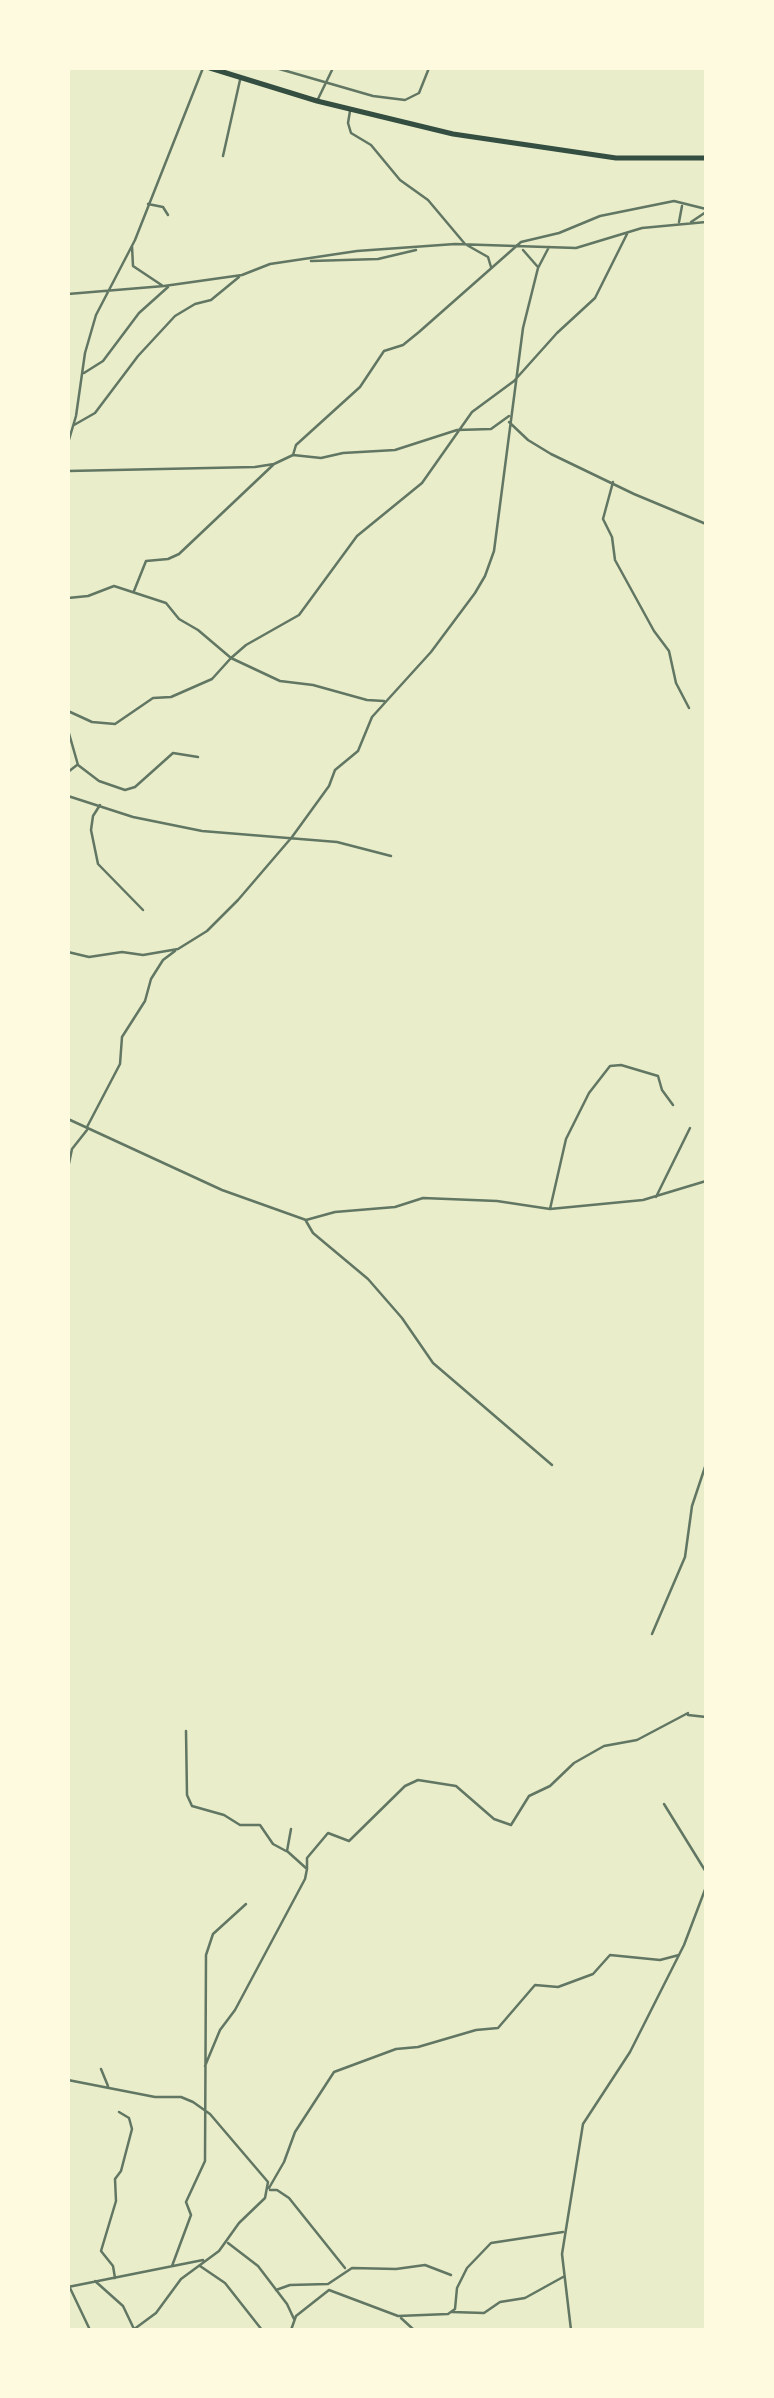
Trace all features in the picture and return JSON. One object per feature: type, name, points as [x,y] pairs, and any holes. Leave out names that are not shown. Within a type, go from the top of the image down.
[{"type":"highway","points":[[206,68],[350,110],[453,134],[616,158],[706,158]]},
{"type":"street","points":[[68,439],[96,316],[132,244],[206,68]]},
{"type":"street","points":[[276,68],[373,96],[405,100],[420,93],[429,68]]},
{"type":"street","points":[[318,101],[333,68]]},
{"type":"street","points":[[224,156],[240,78]]},
{"type":"street","points":[[350,110],[350,133],[371,146],[400,180],[428,200],[465,244],[488,257],[491,269]]},
{"type":"street","points":[[293,455],[296,445],[360,387],[384,351],[411,339],[522,242],[560,233],[600,216],[674,201],[706,210]]},
{"type":"street","points":[[678,224],[682,203]]},
{"type":"street","points":[[146,204],[163,207],[168,215]]},
{"type":"street","points":[[690,222],[706,210]]},
{"type":"street","points":[[68,294],[242,275],[270,264],[358,251],[465,244],[576,248],[627,234],[706,222]]},
{"type":"street","points":[[68,711],[92,722],[115,724],[153,698],[170,697],[212,680],[246,645],[302,614],[357,536],[422,483],[456,430],[482,403],[514,381],[595,298],[627,234]]},
{"type":"street","points":[[132,244],[133,266],[167,286]]},
{"type":"street","points":[[518,247],[532,257],[538,268]]},
{"type":"street","points":[[304,260],[378,260],[420,248]]},
{"type":"street","points":[[68,1168],[72,1149],[87,1129],[120,1064],[122,1037],[163,960],[228,912],[292,837],[335,770],[358,751],[372,716],[430,652],[489,569],[501,514],[514,381],[528,299],[549,248]]},
{"type":"street","points":[[72,426],[95,413],[138,356],[175,316],[194,304],[213,299],[242,275]]},
{"type":"street","points":[[83,374],[102,362],[167,286]]},
{"type":"street","points":[[133,593],[146,561],[179,554],[274,464],[293,455],[322,458],[395,450],[456,430],[490,429],[510,415]]},
{"type":"street","points":[[509,422],[551,454],[706,524]]},
{"type":"street","points":[[68,470],[151,472],[274,464]]},
{"type":"street","points":[[612,482],[603,519],[612,537],[615,560],[669,650],[676,683],[689,708]]},
{"type":"street","points":[[68,598],[88,596],[110,586],[133,593],[170,605],[179,619],[231,658],[280,682],[367,700],[385,700]]},
{"type":"street","points":[[68,730],[78,765],[99,781],[124,790],[135,787],[172,754],[198,757]]},
{"type":"street","points":[[68,772],[78,765]]},
{"type":"street","points":[[68,796],[134,817],[202,832],[338,842],[391,856]]},
{"type":"street","points":[[100,805],[90,830],[98,864],[144,910]]},
{"type":"street","points":[[68,952],[89,957],[178,949]]},
{"type":"street","points":[[550,1209],[566,1139],[592,1088],[610,1066],[621,1064],[658,1076],[673,1105]]},
{"type":"street","points":[[68,1119],[222,1190],[306,1220],[335,1212],[395,1207],[423,1198],[497,1201],[550,1209],[655,1198],[706,1181]]},
{"type":"street","points":[[655,1198],[690,1128]]},
{"type":"street","points":[[306,1220],[313,1233],[368,1280],[432,1362],[552,1465]]},
{"type":"street","points":[[652,1634],[686,1557],[692,1506],[706,1464]]},
{"type":"street","points":[[204,2068],[220,2030],[291,1910],[307,1869],[306,1858],[328,1832],[349,1841],[405,1786],[418,1780],[456,1786],[494,1820],[512,1825],[529,1796],[550,1786],[574,1763],[604,1746],[637,1740],[688,1714],[706,1717]]},
{"type":"street","points":[[186,1732],[187,1795],[192,1806],[237,1824],[260,1825],[267,1838],[307,1869]]},
{"type":"street","points":[[664,1804],[706,1872]]},
{"type":"street","points":[[287,1852],[291,1830]]},
{"type":"street","points":[[571,2330],[564,2276],[564,2232],[584,2124],[630,2052],[679,1954],[706,1887]]},
{"type":"street","points":[[172,2266],[191,2215],[186,2202],[204,2167],[206,1955],[213,1934],[246,1904]]},
{"type":"street","points":[[94,2280],[122,2306],[133,2330],[156,2313],[172,2288],[227,2242],[260,2205],[284,2162],[295,2132],[332,2073],[396,2049],[498,2028],[535,1985],[558,1987],[593,1974],[610,1955],[660,1960],[679,1954]]},
{"type":"street","points":[[101,2069],[108,2087]]},
{"type":"street","points":[[68,2080],[155,2097],[181,2097],[206,2110],[258,2167],[269,2189]]},
{"type":"street","points":[[115,2278],[113,2266],[101,2250],[116,2201],[115,2179],[121,2171],[132,2129],[130,2118],[119,2112]]},
{"type":"street","points":[[269,2189],[289,2198],[346,2270]]},
{"type":"street","points":[[452,2312],[466,2268],[491,2244],[564,2232]]},
{"type":"street","points":[[227,2242],[258,2266],[294,2319]]},
{"type":"street","points":[[90,2330],[68,2287],[207,2260]]},
{"type":"street","points":[[199,2265],[220,2277],[262,2330]]},
{"type":"street","points":[[276,2290],[290,2285],[328,2284],[346,2270],[425,2265],[451,2275]]},
{"type":"street","points":[[291,2330],[294,2319],[308,2303],[330,2290],[398,2316],[429,2317],[452,2312],[484,2313],[500,2302],[525,2298],[564,2276]]},
{"type":"street","points":[[398,2316],[414,2330]]}]
